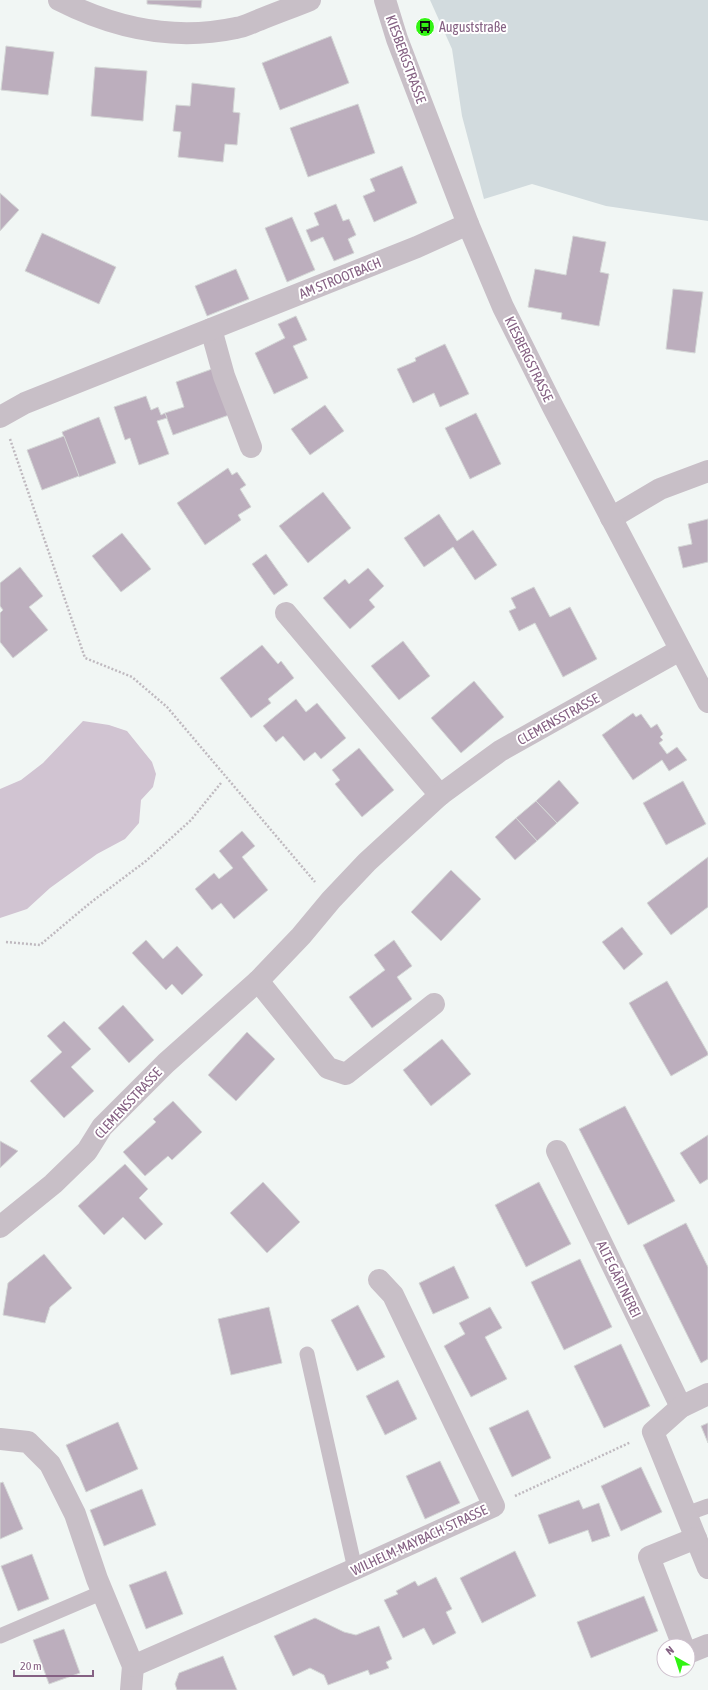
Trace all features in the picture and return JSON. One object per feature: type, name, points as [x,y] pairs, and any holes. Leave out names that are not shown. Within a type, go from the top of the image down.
[{"type":"street","points":[[59,0],[107,20],[134,28],[162,33],[201,33],[237,28],[310,0]]},
{"type":"street","name":"KIESBERGSTRASSE","points":[[385,0],[397,39],[468,224],[503,307],[552,407],[708,702]]},
{"type":"street","name":"AM STROOTBACH","points":[[1,416],[26,403],[417,247],[468,224]]},
{"type":"street","points":[[211,329],[224,376],[252,447]]},
{"type":"street","points":[[611,518],[660,489],[708,470]]},
{"type":"street","points":[[286,613],[440,795]]},
{"type":"street","name":"CLEMENSSTRASSE","points":[[0,1227],[53,1184],[87,1151],[102,1127],[166,1063],[258,981],[301,936],[331,900],[367,862],[440,795],[500,751],[680,650]]},
{"type":"street","points":[[258,981],[328,1068],[346,1074],[434,1004]]},
{"type":"street","name":"ALTE GÄRTNEREI","points":[[557,1151],[681,1407]]},
{"type":"street","name":"WILHELM-MAYBACH-STRASSE","points":[[132,1666],[355,1569],[494,1506],[393,1295],[380,1280]]},
{"type":"street","points":[[708,1394],[681,1407],[653,1432],[708,1568]]},
{"type":"street","points":[[0,1439],[28,1442],[50,1464],[75,1514],[132,1666],[131,1690]]},
{"type":"street","points":[[680,1638],[649,1557],[696,1538]]},
{"type":"street","points":[[696,1650],[708,1645]]},
{"type":"lane","points":[[307,1354],[355,1569]]},
{"type":"lane","points":[[686,1514],[708,1506]]},
{"type":"lane","points":[[0,1636],[103,1592]]},
{"type":"path","points":[[1,416],[85,658],[132,677],[167,707],[331,900]]},
{"type":"path","points":[[6,942],[40,945],[90,903],[146,862],[191,820],[220,782]]},
{"type":"path","points":[[494,1506],[653,1432]]},
{"type":"shaded area","points":[[430,0],[708,0],[708,221],[606,206],[532,184],[484,199],[462,116],[452,49]]},
{"type":"shaded area","points":[[83,721],[109,725],[127,731],[152,762],[156,774],[153,787],[141,800],[139,823],[125,839],[97,854],[50,888],[27,909],[0,918],[0,789],[21,780],[43,763]]},
{"type":"building","points":[[147,0],[202,0],[201,8],[147,4]]},
{"type":"building","points":[[331,36],[349,83],[280,110],[262,63]]},
{"type":"building","points":[[6,46],[54,52],[48,95],[1,90]]},
{"type":"building","points":[[95,67],[147,71],[143,121],[91,116]]},
{"type":"building","points":[[192,83],[235,88],[233,112],[240,113],[237,145],[225,144],[223,162],[178,157],[181,132],[173,131],[176,105],[190,106]]},
{"type":"building","points":[[358,104],[375,153],[308,177],[290,128]]},
{"type":"building","points":[[402,166],[417,203],[374,222],[363,196],[375,191],[370,179]]},
{"type":"building","points":[[0,193],[19,210],[0,231]]},
{"type":"building","points":[[336,204],[343,221],[349,219],[356,235],[348,239],[354,253],[334,261],[323,237],[311,242],[306,230],[319,225],[314,213]]},
{"type":"building","points":[[292,217],[315,270],[287,282],[265,228]]},
{"type":"building","points":[[42,233],[116,267],[99,304],[25,271]]},
{"type":"building","points":[[573,236],[606,242],[600,272],[609,274],[599,326],[561,319],[562,313],[528,307],[535,269],[566,275]]},
{"type":"building","points":[[236,269],[249,299],[207,316],[195,286]]},
{"type":"building","points":[[673,289],[703,292],[695,353],[666,349]]},
{"type":"building","points":[[296,316],[307,340],[293,346],[308,378],[274,394],[255,353],[285,338],[278,324]]},
{"type":"building","points":[[445,344],[469,394],[440,407],[434,393],[413,403],[397,369],[416,361],[415,358]]},
{"type":"building","points":[[212,369],[229,415],[173,435],[165,413],[184,407],[176,382]]},
{"type":"building","points":[[146,396],[151,410],[158,407],[161,415],[165,413],[167,418],[157,421],[169,454],[139,465],[130,438],[125,440],[114,407]]},
{"type":"building","points":[[325,405],[344,431],[310,455],[291,429]]},
{"type":"building","points":[[476,413],[501,464],[470,479],[445,428]]},
{"type":"building","points":[[99,417],[116,463],[79,477],[62,432]]},
{"type":"building","points":[[64,436],[79,476],[42,490],[27,450]]},
{"type":"building","points":[[228,468],[232,475],[237,472],[246,485],[240,489],[251,507],[238,515],[241,520],[205,545],[177,503]]},
{"type":"building","points":[[323,492],[351,528],[308,563],[279,526]]},
{"type":"building","points":[[439,514],[457,541],[473,530],[497,565],[475,580],[453,547],[424,567],[404,538]]},
{"type":"building","points":[[708,519],[708,562],[683,568],[678,547],[692,544],[688,524]]},
{"type":"building","points":[[122,533],[151,569],[121,592],[92,556]]},
{"type":"building","points":[[266,554],[288,585],[274,595],[252,564]]},
{"type":"building","points":[[20,567],[43,596],[29,607],[48,630],[13,658],[0,642],[0,613],[3,610],[0,606],[0,583]]},
{"type":"building","points":[[368,568],[384,586],[369,600],[375,607],[350,629],[323,598],[345,579],[349,584]]},
{"type":"building","points":[[534,587],[550,617],[570,607],[597,659],[563,677],[535,623],[519,631],[509,611],[516,608],[511,598]]},
{"type":"building","points":[[403,641],[430,676],[399,700],[371,666]]},
{"type":"building","points":[[262,645],[278,664],[281,661],[294,678],[268,699],[271,703],[251,718],[220,678]]},
{"type":"building","points":[[474,681],[504,717],[461,753],[431,718]]},
{"type":"building","points":[[296,699],[306,712],[317,703],[346,738],[321,759],[315,752],[304,761],[283,736],[276,742],[263,726]]},
{"type":"building","points":[[633,713],[636,717],[641,714],[651,728],[657,724],[663,734],[660,737],[663,740],[659,743],[667,754],[677,747],[687,760],[669,771],[662,760],[633,780],[602,735]]},
{"type":"building","points":[[359,748],[394,790],[362,817],[335,784],[340,780],[332,770]]},
{"type":"building","points":[[559,780],[579,803],[557,823],[536,801]]},
{"type":"building","points":[[683,781],[706,824],[666,845],[643,803]]},
{"type":"building","points":[[536,801],[557,823],[537,841],[516,818]]},
{"type":"building","points":[[516,818],[537,841],[515,860],[495,837]]},
{"type":"building","points":[[242,831],[255,846],[242,857],[268,890],[234,919],[221,903],[212,910],[195,889],[214,873],[219,879],[233,868],[219,851]]},
{"type":"building","points":[[708,857],[708,907],[671,935],[647,903]]},
{"type":"building","points":[[451,870],[481,899],[441,941],[411,912]]},
{"type":"building","points":[[622,927],[643,954],[624,970],[602,942]]},
{"type":"building","points":[[146,940],[163,959],[177,946],[203,975],[182,995],[172,984],[166,990],[132,953]]},
{"type":"building","points":[[394,940],[412,966],[397,977],[412,999],[372,1028],[349,997],[385,970],[374,955]]},
{"type":"building","points":[[667,981],[708,1053],[708,1055],[671,1076],[629,1003]]},
{"type":"building","points":[[123,1005],[154,1040],[129,1063],[98,1028]]},
{"type":"building","points":[[64,1021],[91,1049],[71,1067],[94,1091],[64,1118],[30,1081],[62,1052],[47,1036]]},
{"type":"building","points":[[247,1032],[275,1059],[236,1101],[208,1075]]},
{"type":"building","points":[[442,1039],[471,1074],[431,1106],[403,1070]]},
{"type":"building","points":[[173,1101],[202,1132],[172,1160],[168,1156],[145,1176],[123,1152],[156,1122],[153,1119]]},
{"type":"building","points":[[625,1106],[675,1201],[628,1225],[579,1129]]},
{"type":"building","points":[[708,1135],[708,1179],[700,1184],[680,1153]]},
{"type":"building","points":[[0,1141],[18,1151],[0,1168]]},
{"type":"building","points":[[125,1164],[148,1189],[139,1198],[163,1224],[145,1240],[123,1217],[104,1235],[78,1206]]},
{"type":"building","points":[[263,1182],[300,1222],[267,1253],[230,1213]]},
{"type":"building","points":[[539,1182],[571,1244],[526,1267],[495,1205]]},
{"type":"building","points":[[686,1223],[708,1267],[708,1359],[701,1363],[643,1245]]},
{"type":"building","points":[[44,1254],[72,1288],[50,1307],[45,1323],[3,1315],[8,1283]]},
{"type":"building","points":[[580,1259],[612,1327],[564,1350],[531,1282]]},
{"type":"building","points":[[454,1266],[469,1298],[433,1314],[419,1283]]},
{"type":"building","points":[[358,1305],[385,1357],[357,1371],[331,1320]]},
{"type":"building","points":[[269,1307],[282,1363],[231,1375],[218,1319]]},
{"type":"building","points":[[490,1307],[502,1328],[485,1337],[507,1379],[471,1397],[444,1346],[465,1334],[459,1323]]},
{"type":"building","points":[[621,1344],[650,1406],[604,1428],[574,1366]]},
{"type":"building","points":[[398,1380],[417,1419],[385,1435],[366,1396]]},
{"type":"building","points":[[528,1410],[551,1458],[512,1477],[489,1428]]},
{"type":"building","points":[[118,1422],[138,1469],[86,1492],[66,1445]]},
{"type":"building","points":[[708,1423],[708,1443],[701,1426]]},
{"type":"building","points":[[440,1461],[460,1503],[425,1519],[406,1476]]},
{"type":"building","points":[[641,1467],[662,1512],[621,1531],[601,1486]]},
{"type":"building","points":[[3,1482],[23,1529],[0,1539],[0,1483]]},
{"type":"building","points":[[142,1489],[156,1525],[104,1546],[90,1510]]},
{"type":"building","points":[[579,1500],[583,1509],[599,1503],[610,1536],[592,1542],[588,1530],[549,1544],[538,1515]]},
{"type":"building","points":[[515,1551],[536,1596],[482,1623],[460,1578]]},
{"type":"building","points":[[32,1554],[49,1599],[18,1611],[1,1566]]},
{"type":"building","points":[[166,1571],[183,1614],[146,1629],[129,1585]]},
{"type":"building","points":[[436,1577],[452,1609],[446,1612],[456,1633],[433,1645],[424,1628],[403,1638],[384,1600],[398,1594],[396,1591],[415,1581],[418,1586]]},
{"type":"building","points":[[644,1596],[658,1631],[591,1658],[577,1622]]},
{"type":"building","points":[[315,1618],[344,1632],[356,1635],[379,1626],[392,1659],[386,1662],[389,1668],[370,1675],[368,1670],[328,1685],[324,1675],[310,1668],[293,1676],[274,1636]]},
{"type":"building","points":[[64,1629],[80,1673],[49,1684],[33,1640]]},
{"type":"building","points":[[223,1656],[237,1690],[177,1690],[175,1684],[179,1673]]},
{"type":"place","name":"Auguststraße","points":[[425,27]]}]
